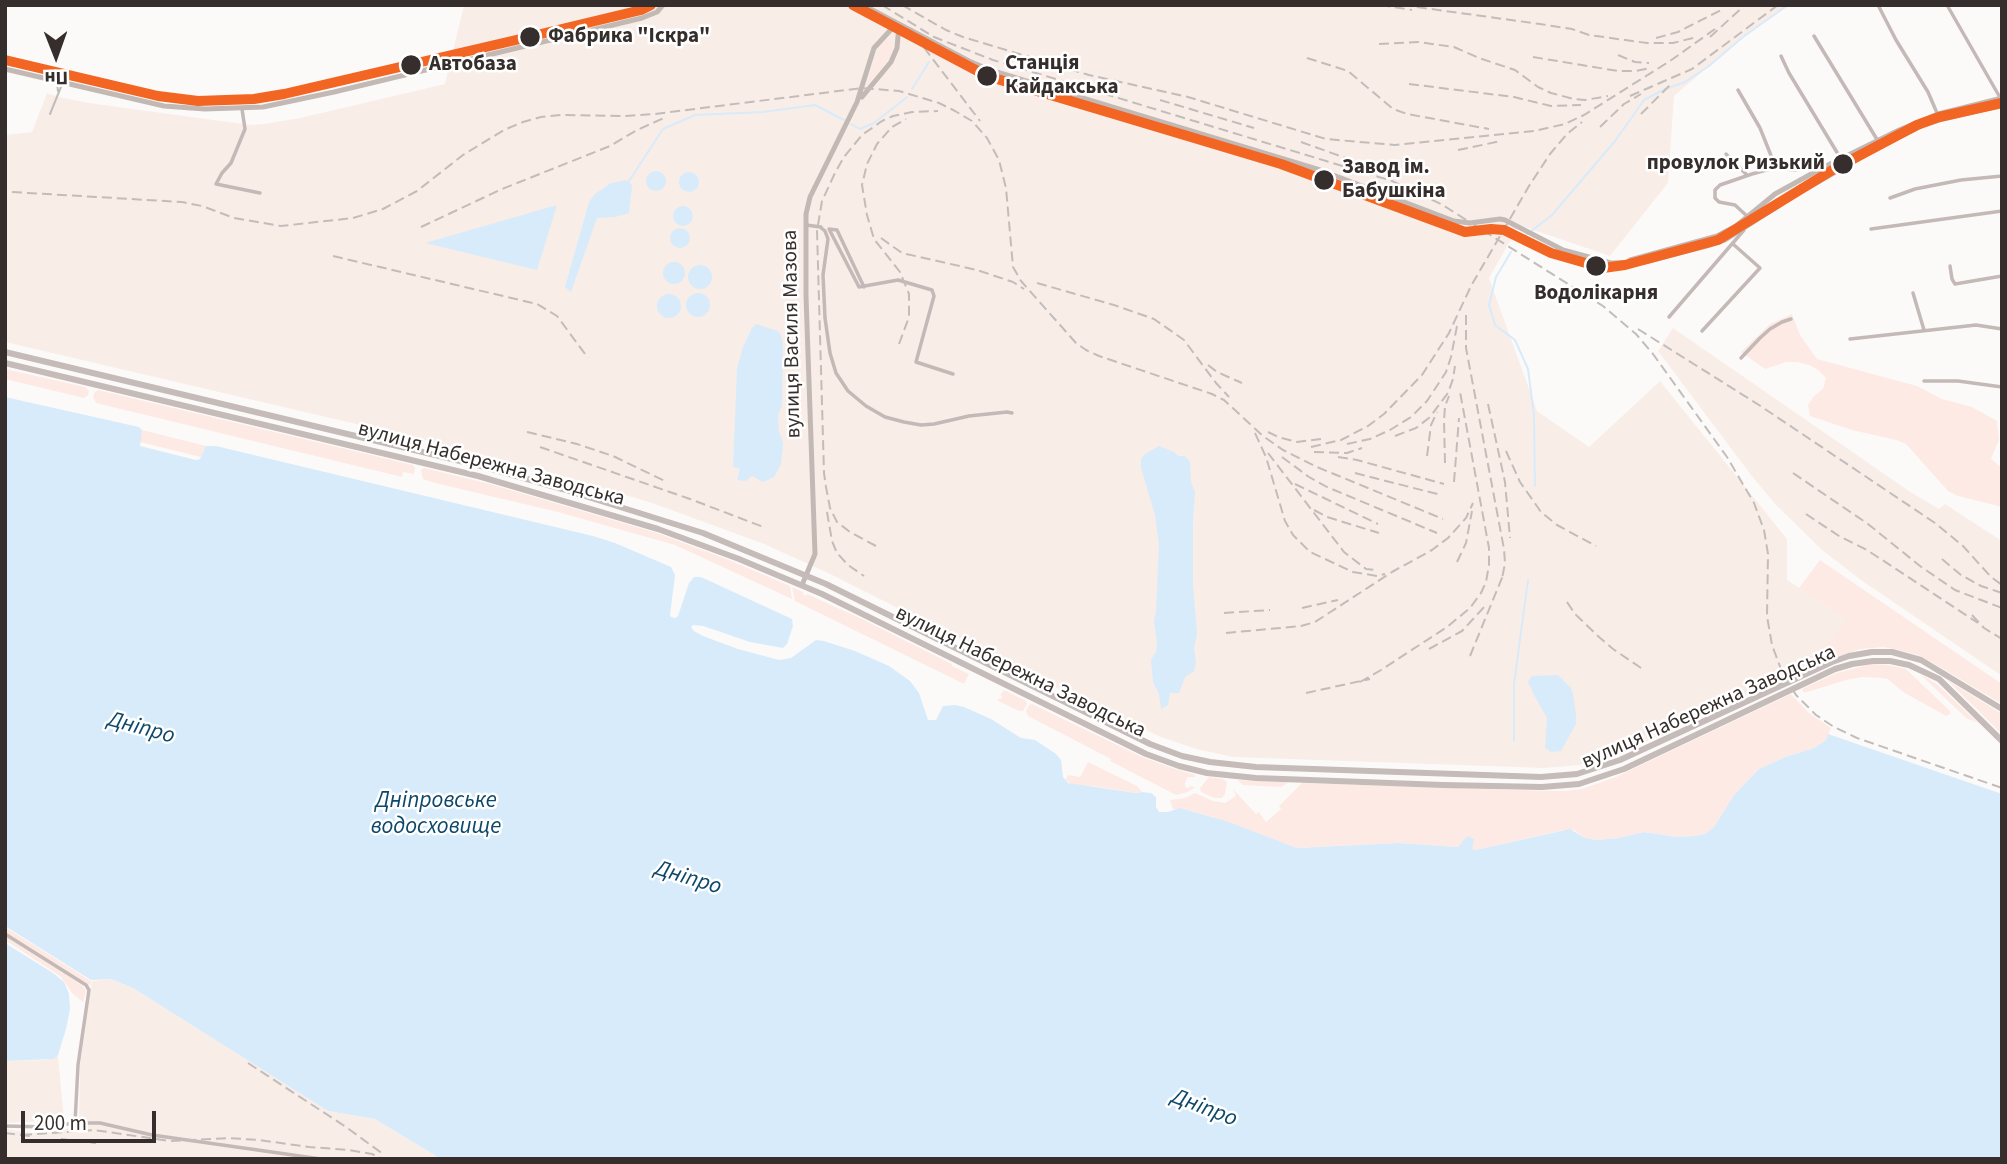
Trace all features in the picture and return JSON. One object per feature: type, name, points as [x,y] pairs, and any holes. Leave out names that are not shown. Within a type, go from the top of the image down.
[{"type":"main road","name":"вулиця Набережна Заводська","points":[[5,352],[518,476],[703,533],[807,575],[1150,744],[1195,759],[1235,766],[1541,777],[1577,774],[1620,760],[1761,694],[1872,652],[1910,656],[1943,672],[2002,709]]},
{"type":"main road","name":"вулиця Набережна Заводська","points":[[5,363],[478,476],[699,543],[802,585],[1146,754],[1179,766],[1222,775],[1464,785],[1552,787],[1579,784],[1624,769],[1765,703],[1834,666],[1874,661],[1899,662],[1939,679],[2002,741]]},
{"type":"street","points":[[5,69],[164,106],[242,109],[296,100],[625,23],[650,16],[663,5]]},
{"type":"street","points":[[863,5],[990,70],[1320,170],[1445,218],[1464,223],[1500,219],[1563,250],[1611,263],[1641,262],[1725,240],[1921,119],[2001,101],[1947,5]]},
{"type":"street","points":[[1878,5],[1928,92],[1938,117]]},
{"type":"street","name":"вулиця Василя Мазова","points":[[857,102],[891,62],[897,48],[898,24]]},
{"type":"street","name":"вулиця Василя Мазова","points":[[802,585],[815,551],[806,225],[810,197],[857,102],[874,48],[898,24]]},
{"type":"street","points":[[1814,36],[1879,144]]},
{"type":"street","points":[[1781,56],[1841,159],[1843,168]]},
{"type":"street","points":[[1738,90],[1760,128],[1777,167]]},
{"type":"street","points":[[242,109],[245,130],[231,163],[216,184],[261,193]]},
{"type":"street","points":[[1611,263],[1709,239],[1748,217],[1775,194],[1822,168],[1879,144]]},
{"type":"street","points":[[1726,154],[1747,175]]},
{"type":"street","points":[[1748,217],[1735,205],[1719,202],[1715,198],[1715,190],[1720,185],[1777,167],[1792,170],[1822,168]]},
{"type":"street","points":[[1890,198],[1915,188],[2002,176]]},
{"type":"street","points":[[1871,229],[2002,211]]},
{"type":"street","points":[[806,225],[837,230],[864,287],[898,280],[932,289],[934,296],[916,362],[953,374]]},
{"type":"street","points":[[820,227],[828,239],[823,275],[830,353],[836,373],[848,391],[885,417],[921,425],[969,416],[1007,412],[1012,414]]},
{"type":"street","points":[[1669,317],[1745,228]]},
{"type":"street","points":[[1702,331],[1760,268],[1733,244]]},
{"type":"street","points":[[1950,266],[1955,284],[2002,276]]},
{"type":"street","points":[[1913,293],[1924,330]]},
{"type":"street","points":[[1741,358],[1770,329],[1791,320]]},
{"type":"street","points":[[1850,339],[1976,325],[2002,329]]},
{"type":"street","points":[[1924,381],[1979,383],[2002,387]]},
{"type":"street","points":[[5,934],[86,985],[89,990],[78,1065],[75,1123]]},
{"type":"street","points":[[5,1126],[100,1124],[152,1135],[321,1159]]},
{"type":"shaded area","points":[[464,5],[1788,5],[1749,32],[1674,96],[1668,183],[1610,256],[1519,225],[1489,278],[1537,411],[1589,447],[1660,381],[1787,539],[1787,580],[1849,619],[1832,639],[1779,679],[1630,749],[1580,765],[1544,768],[1233,757],[1196,749],[1161,737],[1089,704],[828,573],[764,544],[652,503],[542,470],[433,442],[5,342],[5,135],[32,132],[47,93],[89,103],[250,125],[300,118],[445,84]]},
{"type":"shaded area","points":[[882,41],[890,41],[894,47],[881,70],[867,85]]},
{"type":"shaded area","points":[[1792,314],[1800,335],[1817,359],[1917,386],[1942,399],[1972,407],[1997,421],[1999,440],[1991,459],[2002,468],[2002,507],[1948,491],[1906,444],[1810,416],[1808,405],[1823,389],[1826,378],[1818,370],[1797,362],[1786,362],[1765,369],[1741,352],[1770,324]]},
{"type":"shaded area","points":[[1673,328],[1909,491],[1939,509],[1945,504],[2002,541],[2002,676],[1861,580],[1822,550],[1775,504],[1658,351]]},
{"type":"shaded area","points":[[5,369],[85,387],[89,391],[88,395],[84,398],[5,379]]},
{"type":"shaded area","points":[[98,390],[413,465],[414,474],[403,472],[402,477],[96,403],[93,397]]},
{"type":"shaded area","points":[[142,430],[206,446],[201,457],[140,442]]},
{"type":"shaded area","points":[[424,468],[490,484],[657,533],[790,586],[792,599],[675,545],[558,512],[435,483],[423,479],[421,470]]},
{"type":"shaded area","points":[[1820,560],[2002,684],[2002,704],[1918,655],[1883,647],[1860,649],[1804,669],[1800,663],[1832,639],[1848,619],[1799,588]]},
{"type":"shaded area","points":[[792,587],[952,664],[969,674],[964,684],[795,601]]},
{"type":"shaded area","points":[[1872,664],[1906,669],[1951,712],[1950,714],[1946,716],[1883,678],[1862,677],[1846,680],[1804,693],[1802,689],[1837,673]]},
{"type":"shaded area","points":[[1920,674],[1938,685],[1978,723],[1966,718]]},
{"type":"shaded area","points":[[1947,680],[2002,714],[2002,734]]},
{"type":"shaded area","points":[[1004,690],[1026,701],[1023,711],[998,701]]},
{"type":"shaded area","points":[[1791,694],[1809,713],[1831,728],[1826,740],[1814,748],[1759,769],[1734,795],[1714,827],[1705,834],[1694,836],[1677,837],[1644,832],[1595,840],[1583,837],[1574,830],[1564,830],[1476,850],[1472,850],[1467,836],[1458,847],[1398,843],[1297,848],[1213,817],[1173,809],[1170,800],[1185,798],[1195,793],[1225,803],[1236,796],[1233,789],[1256,814],[1259,812],[1266,822],[1281,809],[1279,806],[1302,783],[1517,790],[1582,789],[1616,777]]},
{"type":"shaded area","points":[[1032,704],[1142,757],[1195,775],[1188,777],[1185,787],[1195,787],[1176,795],[1028,716],[1026,711]]},
{"type":"shaded area","points":[[1088,762],[1137,786],[1142,792],[1074,785],[1065,780],[1068,775],[1080,777]]},
{"type":"shaded area","points":[[1209,777],[1227,782],[1222,798],[1214,798],[1201,792],[1200,788]]},
{"type":"shaded area","points":[[1237,780],[1289,782],[1281,787],[1243,785]]},
{"type":"shaded area","points":[[5,927],[91,981],[91,985],[5,934]]},
{"type":"shaded area","points":[[5,936],[82,985],[86,991],[83,1002],[73,994],[60,976],[5,940]]},
{"type":"shaded area","points":[[111,979],[133,988],[328,1111],[375,1119],[441,1159],[5,1159],[5,1129],[31,1133],[72,1128],[79,1120],[80,1066],[92,981]]},
{"type":"shaded area","points":[[58,1055],[64,1120],[5,1123],[5,1061],[47,1060]]},
{"type":"water","points":[[656,171],[663,174],[666,181],[663,188],[656,191],[649,188],[646,181],[649,174]]},
{"type":"water","points":[[689,172],[696,175],[699,182],[696,189],[689,192],[682,189],[679,182],[682,175]]},
{"type":"water","points":[[627,180],[632,185],[629,213],[597,218],[571,292],[565,287],[589,202],[595,194],[611,183]]},
{"type":"water","points":[[557,205],[537,270],[425,243]]},
{"type":"water","points":[[683,206],[690,209],[693,216],[690,223],[683,226],[676,223],[673,216],[676,209]]},
{"type":"water","points":[[680,228],[687,231],[690,238],[687,245],[680,248],[673,245],[670,238],[673,231]]},
{"type":"water","points":[[674,262],[682,265],[685,273],[682,281],[674,284],[666,281],[663,273],[666,265]]},
{"type":"water","points":[[700,265],[708,269],[712,277],[708,285],[700,289],[692,285],[688,277],[692,269]]},
{"type":"water","points":[[698,293],[706,297],[710,305],[706,313],[698,317],[690,313],[686,305],[690,297]]},
{"type":"water","points":[[669,294],[677,298],[681,306],[677,314],[669,318],[661,314],[657,306],[661,298]]},
{"type":"water","points":[[756,324],[778,331],[783,343],[782,406],[778,415],[783,443],[781,464],[774,477],[763,482],[752,476],[746,481],[737,480],[740,469],[733,467],[737,369],[743,347]]},
{"type":"water","name":"Дніпровське водосховище","points":[[5,397],[139,427],[142,430],[140,446],[196,460],[200,459],[206,446],[216,446],[615,543],[671,567],[675,575],[671,617],[678,616],[689,583],[694,577],[701,577],[792,619],[793,626],[783,648],[750,642],[703,626],[691,627],[703,636],[779,660],[791,658],[816,640],[855,651],[889,666],[910,681],[919,693],[928,720],[936,720],[943,706],[955,705],[991,719],[1021,738],[1035,740],[1056,754],[1061,760],[1063,777],[1068,783],[1151,793],[1156,797],[1159,812],[1179,808],[1187,810],[1226,821],[1297,848],[1398,843],[1458,847],[1467,836],[1474,839],[1472,849],[1476,850],[1570,829],[1595,840],[1644,832],[1677,837],[1705,834],[1714,827],[1734,795],[1759,769],[1814,748],[1826,740],[1828,734],[2002,794],[2002,1159],[441,1159],[375,1119],[328,1111],[133,988],[111,979],[91,980],[5,926]]},
{"type":"water","points":[[1159,446],[1178,456],[1185,456],[1190,462],[1191,482],[1195,492],[1193,585],[1197,633],[1194,671],[1185,677],[1179,693],[1170,693],[1168,705],[1161,709],[1159,694],[1153,682],[1151,660],[1157,644],[1154,621],[1159,544],[1155,515],[1141,468],[1141,459],[1145,454]]},
{"type":"water","points":[[1558,675],[1573,693],[1576,724],[1561,751],[1551,752],[1545,748],[1547,718],[1528,682],[1532,676]]},
{"type":"water","points":[[5,943],[64,982],[69,994],[70,1009],[58,1055],[54,1059],[5,1061]]},
{"type":"waterway","points":[[1525,236],[1552,215],[1615,141],[1644,100],[1685,82],[1788,5]]},
{"type":"waterway","points":[[912,89],[929,62]]},
{"type":"waterway","points":[[851,124],[860,129],[874,123],[907,97]]},
{"type":"waterway","points":[[629,181],[663,129],[695,115],[763,112],[815,105],[844,120]]},
{"type":"waterway","points":[[1511,252],[1496,277],[1489,305],[1495,325],[1515,340],[1528,369],[1534,415],[1535,486]]},
{"type":"waterway","points":[[1514,741],[1514,684],[1528,580]]},
{"type":"tram line","points":[[45,69],[56,77],[58,91]]},
{"type":"tram line","points":[[50,114],[63,82],[71,76],[79,75]]},
{"type":"railway","points":[[882,5],[934,37],[993,60],[1392,181],[1441,204],[1603,306],[1636,334],[1653,354],[1727,457],[1754,503],[1764,530],[1768,554],[1767,616],[1772,645],[1782,672],[1796,695],[1816,715],[1857,738],[2002,788]]},
{"type":"railway","points":[[902,5],[963,37],[1089,75],[1188,97],[1326,139],[1395,145],[1534,131],[1565,124],[1670,61],[1715,29]]},
{"type":"railway","points":[[1380,5],[1412,10]]},
{"type":"railway","points":[[1402,5],[1540,24],[1572,29],[1589,35],[1647,43],[1673,43],[1697,37]]},
{"type":"railway","points":[[1710,37],[1745,5]]},
{"type":"railway","points":[[1630,96],[1692,69],[1778,5]]},
{"type":"railway","points":[[1656,38],[1678,32],[1723,9]]},
{"type":"railway","points":[[904,25],[980,121]]},
{"type":"railway","points":[[1379,44],[1418,42],[1454,47],[1515,70],[1551,93],[1585,100],[1608,96]]},
{"type":"railway","points":[[1618,55],[1635,62],[1649,63]]},
{"type":"railway","points":[[1533,57],[1618,71],[1651,68]]},
{"type":"railway","points":[[1307,58],[1348,71],[1393,109],[1489,129]]},
{"type":"railway","points":[[1641,114],[1672,83]]},
{"type":"railway","points":[[1409,84],[1514,97],[1551,106],[1581,105]]},
{"type":"railway","points":[[12,192],[182,202],[234,218],[281,226],[353,218],[383,209],[417,191],[463,155],[504,130],[541,117],[655,114],[862,88],[899,91],[939,103],[955,111],[972,121],[987,138],[999,160],[1006,188],[1013,267],[1021,281],[1076,343],[1099,356],[1212,394],[1224,400],[1263,436],[1283,450],[1317,467],[1443,519]]},
{"type":"railway","points":[[1600,127],[1624,104],[1641,94]]},
{"type":"railway","points":[[1160,100],[1254,128]]},
{"type":"railway","points":[[876,546],[837,522],[830,508],[826,487],[817,231],[822,201],[835,173],[862,135],[893,116],[938,111]]},
{"type":"railway","points":[[421,227],[502,189],[610,146],[664,118]]},
{"type":"railway","points":[[899,344],[909,317],[909,294],[900,272],[874,239],[862,185],[867,164],[877,144],[892,127],[906,119]]},
{"type":"railway","points":[[1311,447],[1341,440],[1368,426],[1384,414],[1422,375],[1449,333],[1471,286],[1529,186],[1550,154],[1567,134],[1582,122]]},
{"type":"railway","points":[[1458,150],[1501,141]]},
{"type":"railway","points":[[1301,142],[1357,162]]},
{"type":"railway","points":[[881,238],[902,253],[977,270],[1013,282],[1024,289]]},
{"type":"railway","points":[[333,256],[537,304],[557,316],[588,358]]},
{"type":"railway","points":[[1037,283],[1154,319],[1184,340],[1229,397]]},
{"type":"railway","points":[[1466,315],[1466,348],[1504,549],[1502,579]]},
{"type":"railway","points":[[1347,444],[1370,439],[1390,430],[1411,417],[1427,401],[1446,372],[1457,326]]},
{"type":"railway","points":[[1638,329],[1759,405],[1935,523],[1963,546],[1991,577],[2002,585]]},
{"type":"railway","points":[[1208,365],[1242,383]]},
{"type":"railway","points":[[1395,436],[1416,428],[1430,417],[1448,393],[1455,366]]},
{"type":"railway","points":[[1360,682],[1447,627],[1470,608],[1486,582],[1489,548],[1460,392]]},
{"type":"railway","points":[[1445,463],[1444,421],[1449,396]]},
{"type":"railway","points":[[1488,404],[1505,482],[1510,538]]},
{"type":"railway","points":[[1427,456],[1431,425],[1437,412]]},
{"type":"railway","points":[[1454,482],[1459,418]]},
{"type":"railway","points":[[527,432],[613,456],[667,482]]},
{"type":"railway","points":[[1268,432],[1297,442],[1321,439]]},
{"type":"railway","points":[[1255,433],[1266,457],[1285,521],[1293,535],[1310,552],[1353,572],[1377,576],[1385,574]]},
{"type":"railway","points":[[540,447],[766,528]]},
{"type":"railway","points":[[1314,452],[1347,453],[1362,448]]},
{"type":"railway","points":[[1506,451],[1520,482],[1541,512],[1557,525],[1596,546]]},
{"type":"railway","points":[[1268,453],[1344,552],[1366,569],[1375,570]]},
{"type":"railway","points":[[1282,457],[1327,487],[1437,533]]},
{"type":"railway","points":[[1338,457],[1444,484]]},
{"type":"railway","points":[[1355,473],[1441,495]]},
{"type":"railway","points":[[1793,473],[1868,524],[1955,590],[2002,608]]},
{"type":"railway","points":[[1295,484],[1378,524]]},
{"type":"railway","points":[[1226,633],[1301,626],[1315,622],[1448,538],[1466,518],[1473,503]]},
{"type":"railway","points":[[1314,510],[1327,517],[1379,533]]},
{"type":"railway","points":[[1457,562],[1466,543],[1472,511]]},
{"type":"railway","points":[[827,512],[837,553],[864,576]]},
{"type":"railway","points":[[1806,514],[1839,536],[1867,550],[1978,623]]},
{"type":"railway","points":[[1942,559],[1961,575],[2002,593]]},
{"type":"railway","points":[[1470,656],[1504,573]]},
{"type":"railway","points":[[1302,608],[1338,600]]},
{"type":"railway","points":[[1567,602],[1575,614],[1599,637],[1644,670]]},
{"type":"railway","points":[[1429,649],[1462,631],[1486,605]]},
{"type":"railway","points":[[1224,613],[1270,610]]},
{"type":"railway","points":[[1972,615],[1984,628],[2002,639]]},
{"type":"railway","points":[[1306,693],[1370,679]]},
{"type":"railway","points":[[248,1063],[383,1154]]},
{"type":"railway","points":[[22,1135],[94,1130],[170,1141],[229,1138],[349,1150],[383,1159]]},
{"type":"railway","points":[[5,1133],[30,1136]]},
{"type":"railway","points":[[61,1139],[96,1143]]},
{"type":"railway","points":[[5,1157],[9,1159]]},
{"type":"transit line","points":[[5,60],[158,96],[198,101],[254,99],[516,40],[641,10],[651,5]]},
{"type":"transit line","points":[[853,5],[987,76],[1281,164],[1465,232],[1504,230],[1551,253],[1603,268],[1625,265],[1718,240],[1834,169],[1917,125],[1939,117],[2002,103]]},
{"type":"place","name":"Фабрика \"Іскра\"","points":[[530,37]]},
{"type":"place","name":"Автобаза","points":[[411,65]]},
{"type":"place","name":"Станція Кайдакська","points":[[987,76]]},
{"type":"place","name":"провулок Ризький","points":[[1843,164]]},
{"type":"place","name":"Завод ім. Бабушкіна","points":[[1324,180]]},
{"type":"place","name":"Водолікарня","points":[[1596,266]]},
{"type":"water label","name":"Дніпро","points":[[141,729]]},
{"type":"water label","name":"Дніпро","points":[[688,879]]},
{"type":"water label","name":"Дніпро","points":[[1204,1109]]}]
